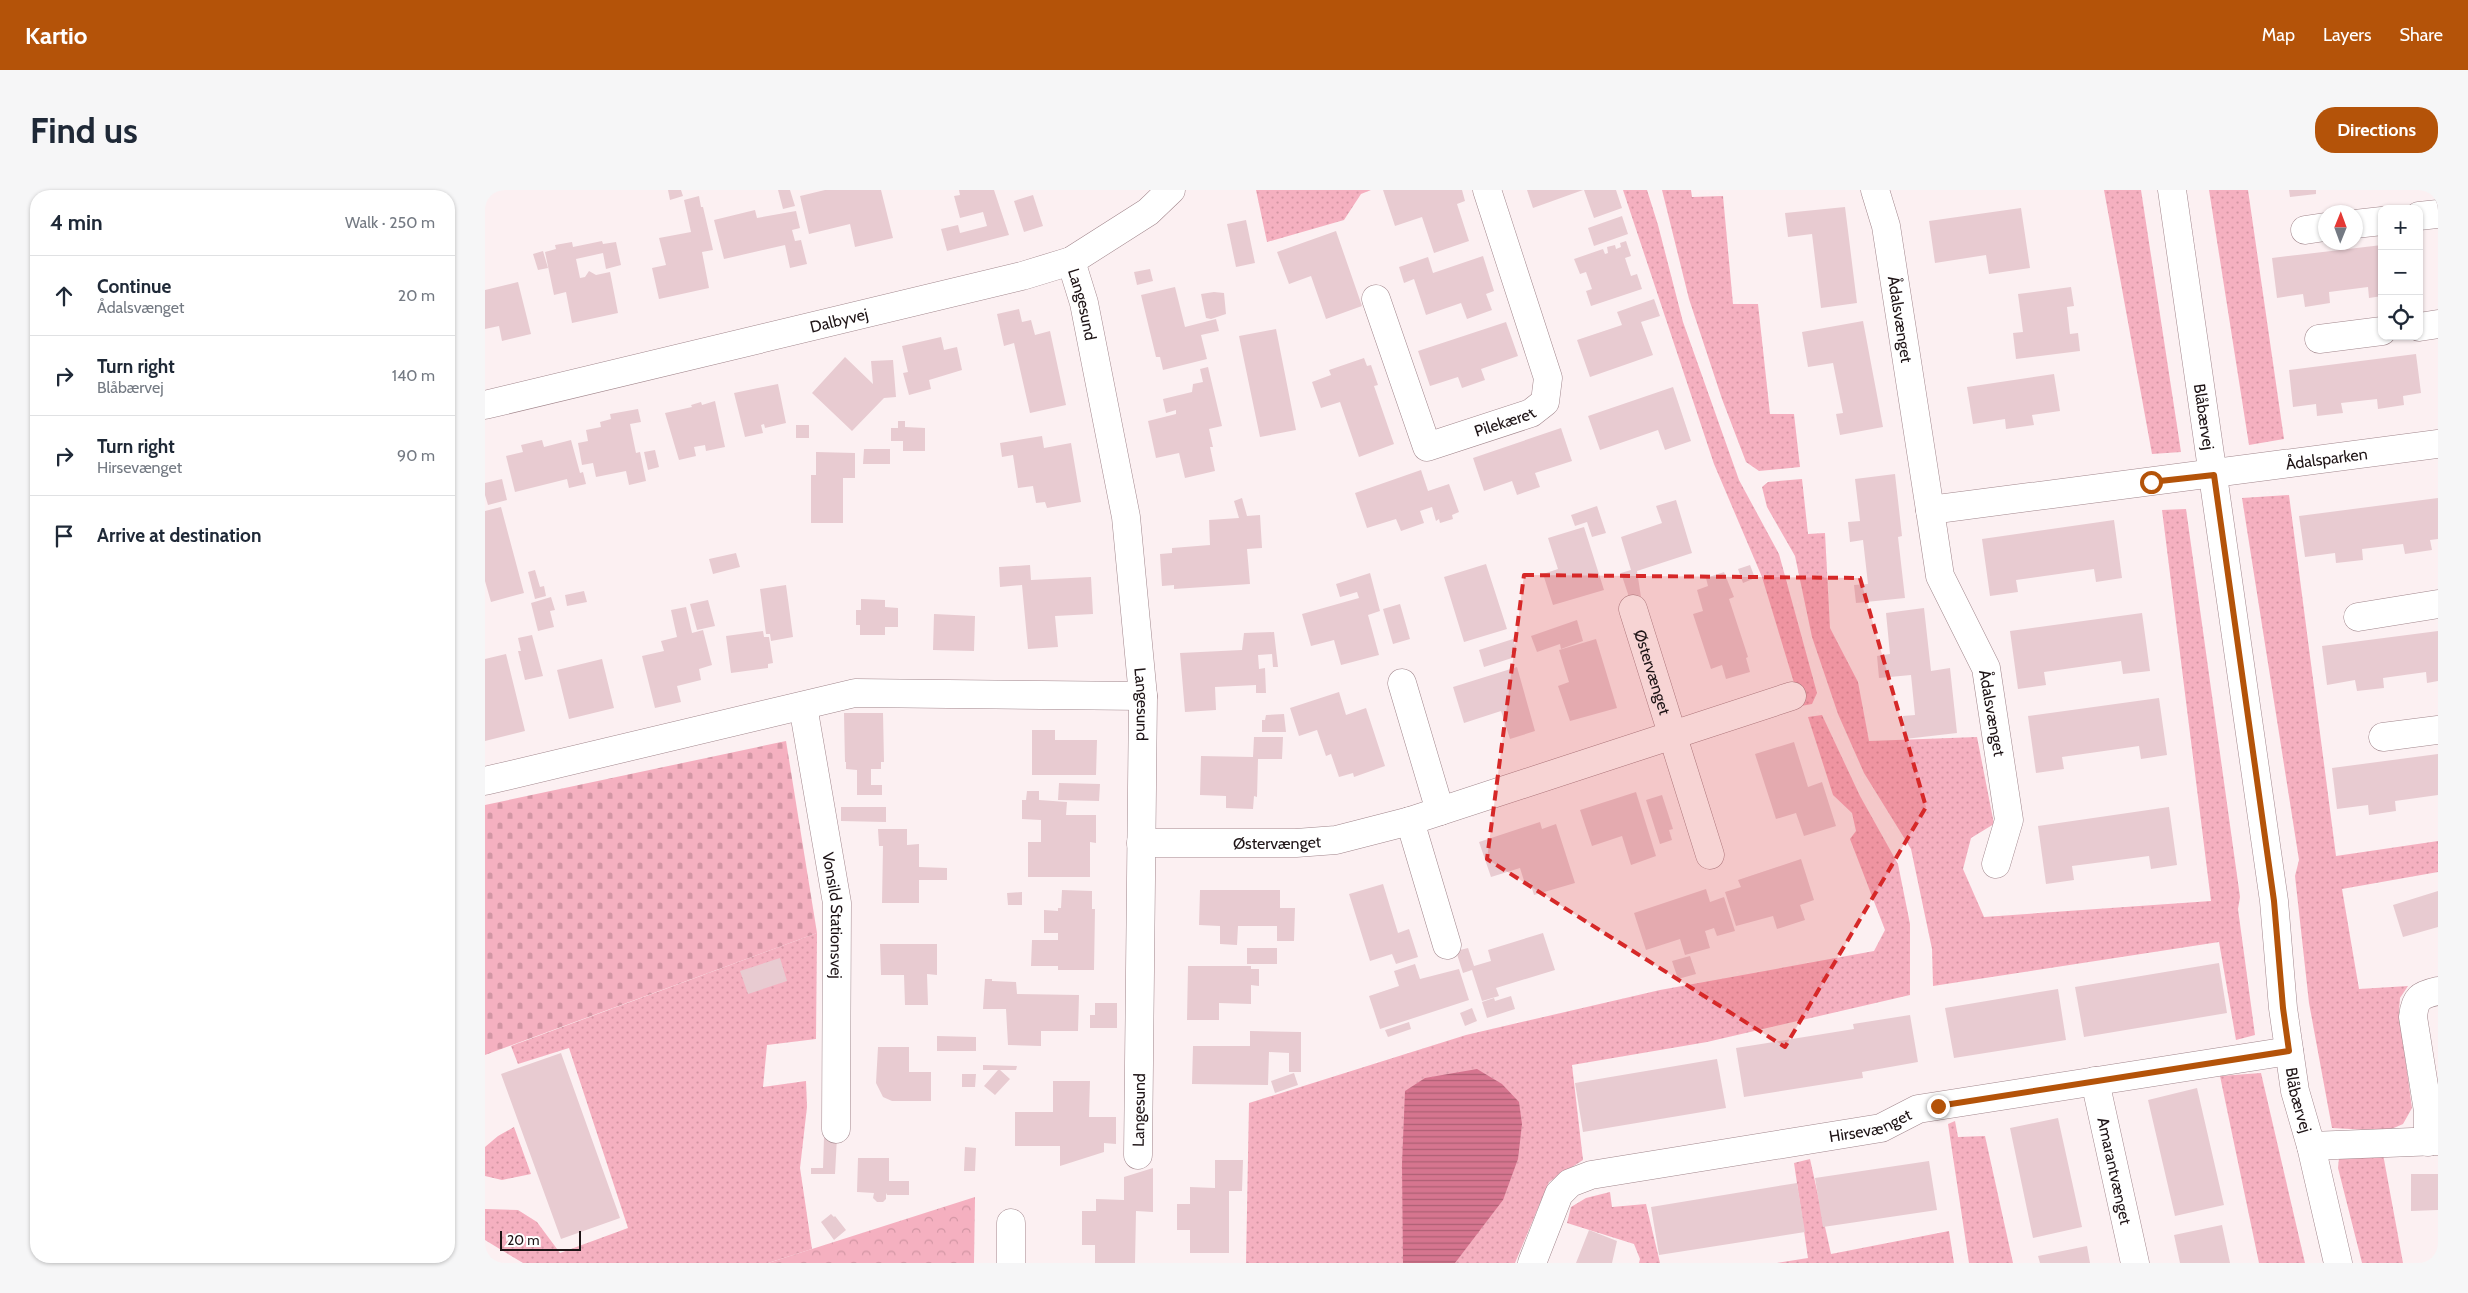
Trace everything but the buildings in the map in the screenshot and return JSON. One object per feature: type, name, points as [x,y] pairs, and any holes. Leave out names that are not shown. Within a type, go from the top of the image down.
[{"type":"street","name":"Dalbyvej","points":[[485,405],[1022,276],[1071,261],[1148,212],[1171,190]]},
{"type":"street","name":"Pilekæret","points":[[1376,299],[1427,447],[1531,413],[1545,402],[1548,378],[1487,190]]},
{"type":"street","name":"Ådalsvænget","points":[[1875,190],[1886,226],[1940,576],[1986,668],[2009,820],[1996,864]]},
{"type":"street","name":"Blåbærvej","points":[[2172,190],[2274,901],[2283,1008],[2295,1091],[2311,1146],[2338,1263]]},
{"type":"street","points":[[2363,223],[2378,221]]},
{"type":"street","name":"Langesund","points":[[1071,261],[1084,303],[1126,518],[1143,696],[1138,1155]]},
{"type":"street","points":[[2423,326],[2438,324]]},
{"type":"street","points":[[2319,339],[2378,332]]},
{"type":"street","name":"Ådalsparken","points":[[2214,475],[2438,444]]},
{"type":"street","points":[[1930,510],[2214,475]]},
{"type":"street","points":[[2358,617],[2438,604]]},
{"type":"street","name":"Østervænget","points":[[1633,609],[1710,855]]},
{"type":"street","points":[[1401,683],[1440,811]]},
{"type":"street","points":[[485,781],[855,693],[1143,696]]},
{"type":"street","name":"Østervænget","points":[[1141,843],[1296,843],[1336,840],[1410,821],[1792,696]]},
{"type":"street","name":"Vonsild Stationsvej","points":[[803,706],[837,903],[836,1129]]},
{"type":"street","points":[[2383,738],[2438,730]]},
{"type":"street","points":[[1410,821],[1447,944]]},
{"type":"street","points":[[2311,1146],[2433,1142],[2413,1017],[2415,1004],[2422,996],[2438,990]]},
{"type":"street","name":"Hirsevænget","points":[[1533,1263],[1559,1194],[1570,1183],[1591,1175],[1881,1128],[1918,1109],[2289,1051]]},
{"type":"street","name":"Amarantvænget","points":[[2095,1081],[2135,1263]]},
{"type":"street","points":[[1011,1223],[1011,1263]]},
{"type":"highlighted area","points":[[1524,575],[1860,578],[1926,807],[1785,1047],[1487,859]]},
{"type":"green space","points":[[1256,190],[1371,190],[1361,194],[1344,220],[1267,242]]},
{"type":"green space","points":[[1623,190],[1647,190],[1683,322],[1739,480],[1779,554],[1817,693],[1812,704],[1801,706],[1762,577],[1714,464]]},
{"type":"green space","points":[[1662,190],[1691,190],[1692,197],[1723,196],[1733,304],[1758,304],[1770,414],[1794,414],[1800,467],[1759,471],[1746,462],[1722,399],[1689,299]]},
{"type":"green space","points":[[2104,190],[2141,190],[2181,452],[2152,454]]},
{"type":"green space","points":[[2209,190],[2248,190],[2284,439],[2249,445]]},
{"type":"green space","points":[[1802,479],[1808,534],[1825,533],[1830,628],[1858,682],[1869,741],[1977,737],[1994,824],[1971,838],[1963,869],[1984,917],[2211,901],[2162,510],[2186,509],[2240,897],[2238,909],[2255,1035],[2236,1040],[2219,942],[1933,986],[1932,949],[1911,849],[1864,773],[1838,714],[1812,637],[1795,556],[1767,507],[1762,487],[1768,482]]},
{"type":"green space","points":[[2289,495],[2336,856],[2438,841],[2438,872],[2342,889],[2359,989],[2408,986],[2400,998],[2399,1011],[2412,1108],[2403,1124],[2387,1131],[2332,1128],[2309,1003],[2295,876],[2299,860],[2242,498]]},
{"type":"green space","points":[[1822,715],[1860,796],[1898,864],[1910,924],[1910,995],[1707,1042],[1572,1065],[1583,1160],[1549,1182],[1515,1263],[1246,1263],[1249,1103],[1466,1035],[1660,990],[1874,951],[1885,930],[1850,839],[1856,831],[1852,813],[1833,795],[1808,717]]},
{"type":"green space","points":[[786,741],[817,933],[485,1055],[485,805]]},
{"type":"green space","points":[[817,933],[816,1039],[767,1045],[763,1087],[806,1081],[807,1107],[800,1168],[812,1249],[768,1263],[523,1263],[485,1240],[485,1209],[518,1210],[537,1222],[560,1253],[628,1228],[569,1048],[518,1064],[511,1046]]},
{"type":"green space","points":[[2261,1073],[2305,1263],[2259,1263],[2220,1076]]},
{"type":"green space","points":[[1955,1121],[1958,1137],[1985,1136],[2013,1263],[1969,1263],[1948,1124]]},
{"type":"green space","points":[[514,1127],[531,1174],[502,1180],[485,1176],[485,1147],[498,1136]]},
{"type":"green space","points":[[2383,1154],[2403,1263],[2362,1263],[2338,1168],[2339,1158]]},
{"type":"green space","points":[[1810,1159],[1831,1254],[1949,1231],[1954,1263],[1777,1263],[1808,1258],[1794,1163]]},
{"type":"green space","points":[[1610,1192],[1612,1207],[1646,1204],[1660,1263],[1639,1263],[1640,1259],[1634,1244],[1567,1223],[1571,1207],[1586,1198]]},
{"type":"green space","points":[[975,1197],[974,1263],[768,1263]]},
{"type":"shaded area","points":[[1477,1069],[1502,1084],[1519,1102],[1522,1124],[1518,1159],[1503,1200],[1455,1263],[1403,1263],[1402,1164],[1405,1091],[1425,1078]]},
{"type":"route","points":[[1938,1106],[2289,1051],[2283,1008],[2274,901],[2214,475],[2151,482]]}]
